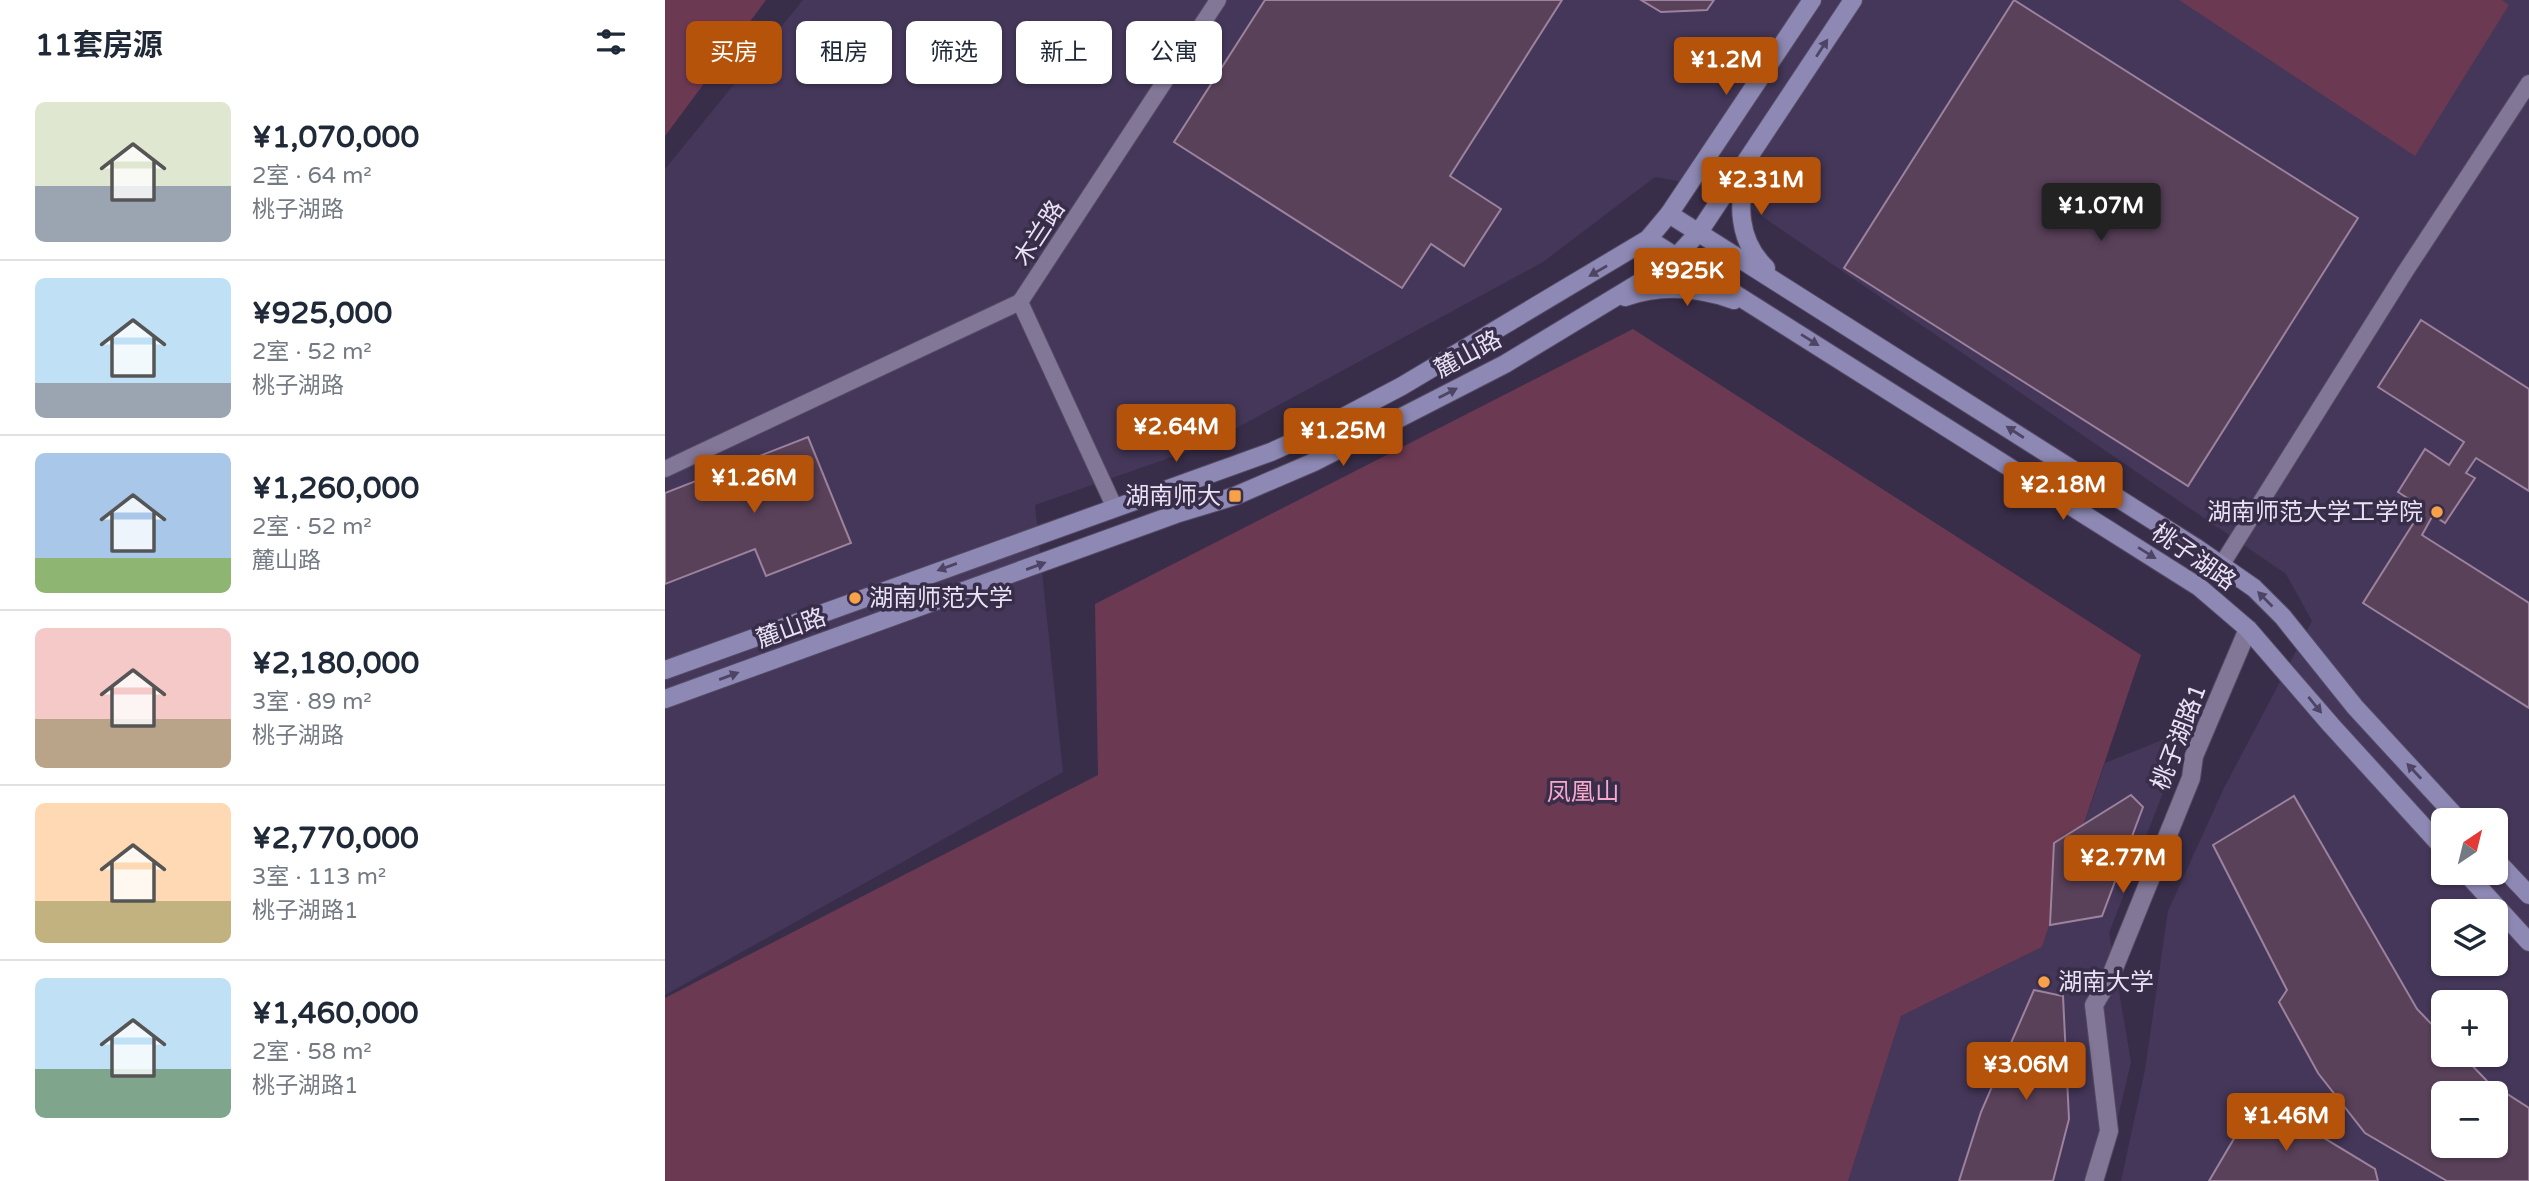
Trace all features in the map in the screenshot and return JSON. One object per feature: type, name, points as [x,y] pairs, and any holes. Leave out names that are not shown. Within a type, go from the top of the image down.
[{"type":"main road","name":"麓山路","points":[[665,670],[1114,506],[1271,452],[1314,433],[1402,386],[1648,239],[1669,214],[1812,0]]},
{"type":"main road","name":"麓山路","points":[[665,699],[1176,514],[1235,496],[1314,462],[1505,364],[1595,307],[1652,275],[1676,257],[1699,232],[1853,0]]},
{"type":"main road","points":[[1756,148],[1741,195],[1742,223],[1748,244],[1761,264],[1781,283]]},
{"type":"main road","name":"桃子湖路","points":[[1669,214],[2222,564],[2254,588],[2283,617],[2355,707],[2448,808]]},
{"type":"main road","name":"桃子湖路","points":[[1648,239],[2199,587],[2248,629],[2431,835]]},
{"type":"main road","points":[[1595,307],[1634,293],[1666,288],[1702,290],[1777,318]]},
{"type":"main road","points":[[2508,873],[2529,895]]},
{"type":"main road","points":[[2478,886],[2529,942]]},
{"type":"street","name":"桃子湖路1","points":[[2094,1181],[2109,1131],[2094,1004],[2110,978],[2190,778],[2194,756],[2248,629]]},
{"type":"lane","name":"木兰路","points":[[1114,506],[1020,302],[1218,0]]},
{"type":"lane","points":[[2222,564],[2405,271],[2529,83]]},
{"type":"lane","points":[[665,469],[1020,302]]},
{"type":"shaded area","name":"湖南师范大学","points":[[803,0],[2529,0],[2529,1181],[2121,1181],[2145,1070],[2168,911],[2224,788],[2312,621],[2286,574],[1722,189],[1655,177],[1543,262],[1203,446],[1035,505],[1063,772],[665,995],[665,169],[734,84],[782,84],[782,26]]},
{"type":"shaded area","name":"湖南大学","points":[[2187,730],[2109,933],[2131,1062],[2103,1181],[1848,1181],[1901,1016],[2042,947],[2105,763]]},
{"type":"green space","points":[[665,0],[766,0],[750,21],[686,21],[686,84],[704,84],[665,136]]},
{"type":"green space","points":[[2179,0],[2502,0],[2509,5],[2415,156]]},
{"type":"green space","name":"凤凰山","points":[[1633,329],[2141,655],[2042,947],[1901,1016],[1848,1181],[665,1181],[665,998],[1098,775],[1095,604]]},
{"type":"building","points":[[1265,0],[1562,0],[1450,176],[1501,209],[1464,266],[1431,244],[1402,288],[1174,142],[1211,84],[1222,84],[1222,67]]},
{"type":"building","points":[[1641,0],[1714,0],[1707,10],[1661,12]]},
{"type":"building","points":[[2014,0],[2358,218],[2188,486],[1844,268]]},
{"type":"building","name":"湖南师范大学工学院","points":[[2421,320],[2529,389],[2529,491],[2476,458],[2466,473],[2475,478],[2445,523],[2433,515],[2422,535],[2529,603],[2529,708],[2363,603],[2423,508],[2398,492],[2425,449],[2449,465],[2464,442],[2378,387]]},
{"type":"building","points":[[808,437],[851,543],[766,576],[755,549],[665,584],[665,493]]},
{"type":"building","points":[[2131,795],[2143,807],[2102,916],[2050,925],[2054,843]]},
{"type":"building","points":[[2294,796],[2417,1009],[2431,1024],[2431,1067],[2474,1067],[2487,1081],[2431,1081],[2431,1158],[2508,1158],[2508,1094],[2529,1108],[2529,1181],[2447,1181],[2365,1133],[2318,1073],[2279,1002],[2287,990],[2213,845]]},
{"type":"building","points":[[2034,990],[2063,996],[2069,1119],[2053,1181],[1959,1181],[1981,1112]]},
{"type":"building","points":[[2258,1098],[2375,1169],[2378,1181],[2209,1181]]},
{"type":"place","name":"湖南师大","points":[[1235,496]]},
{"type":"place","name":"湖南师范大学工学院","points":[[2437,512]]},
{"type":"place","name":"湖南师范大学","points":[[855,598]]},
{"type":"place","name":"湖南大学","points":[[2044,982]]}]
